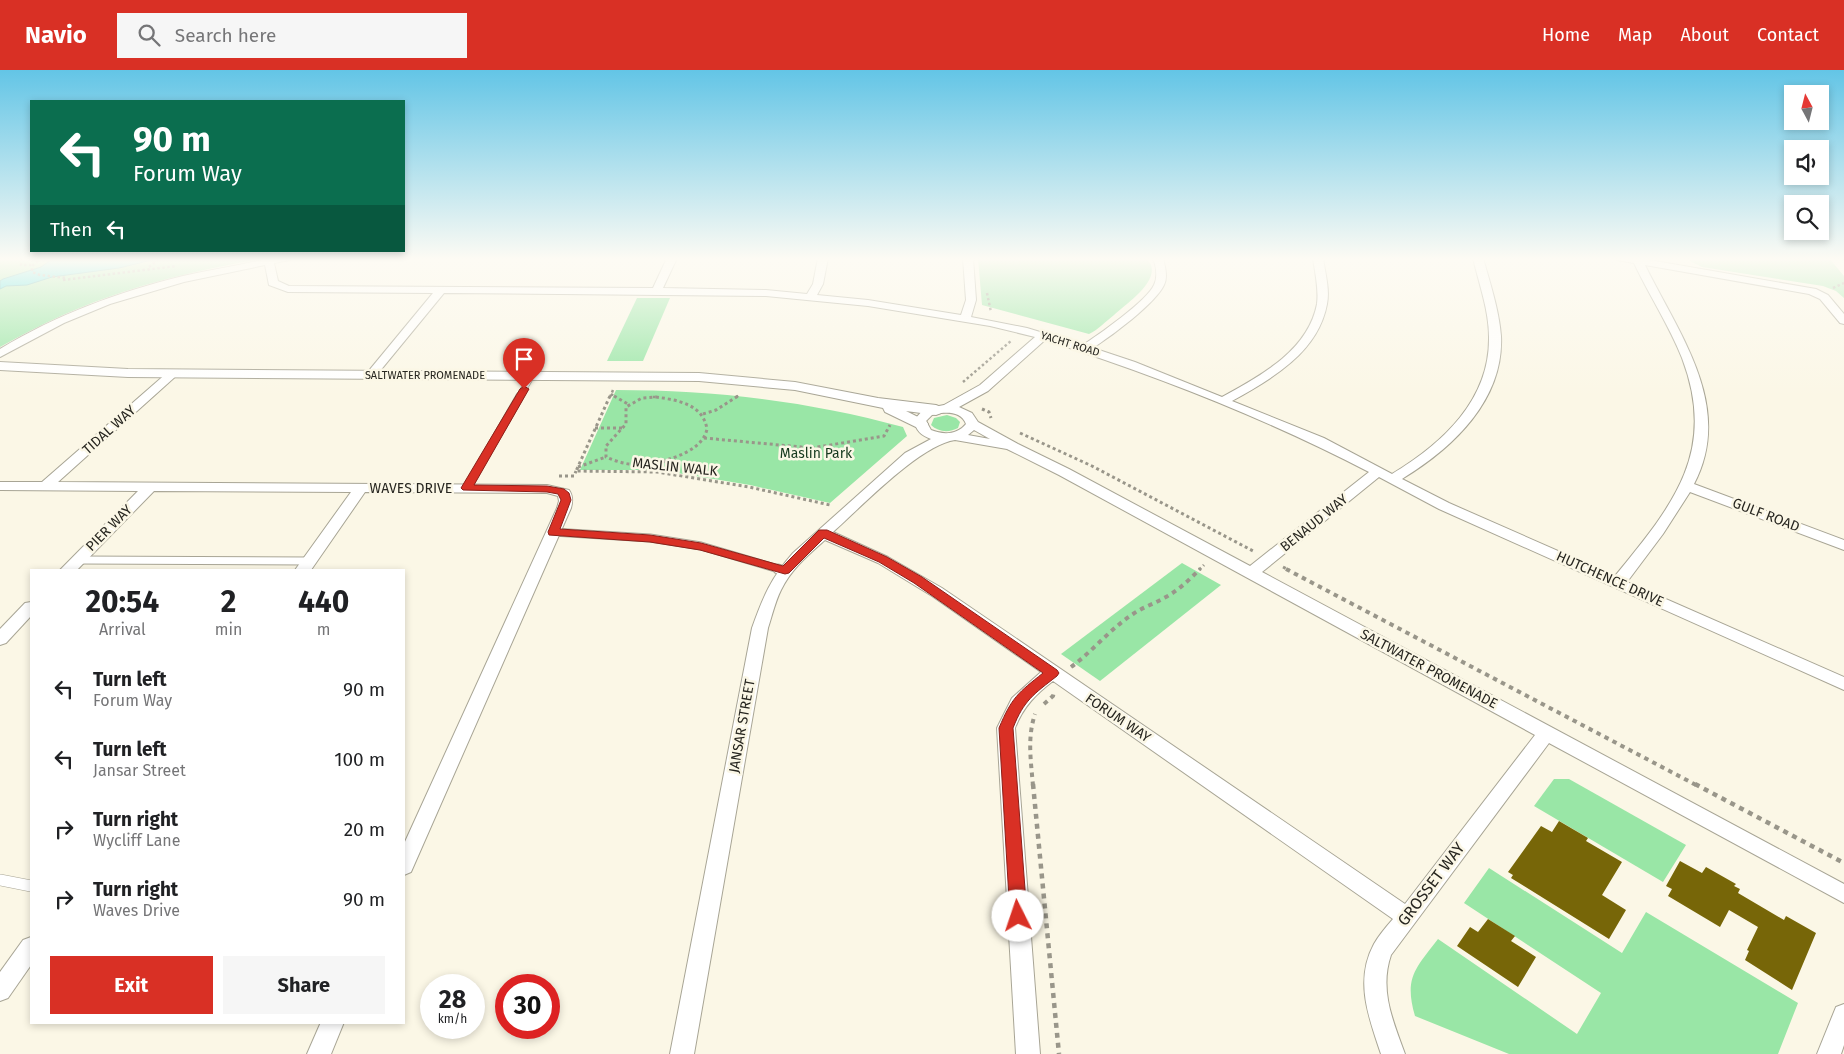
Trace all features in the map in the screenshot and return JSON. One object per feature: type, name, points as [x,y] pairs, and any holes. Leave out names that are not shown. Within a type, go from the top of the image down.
[{"type":"street","points":[[0,354],[65,318],[101,304]]},
{"type":"street","points":[[371,375],[430,304]]},
{"type":"street","name":"YACHT ROAD","points":[[874,304],[1004,326],[1086,348],[1156,373],[1223,401],[1280,426],[1313,445],[1348,458],[1377,472]]},
{"type":"street","points":[[965,319],[970,304]]},
{"type":"street","points":[[1086,348],[1099,340],[1139,304]]},
{"type":"street","points":[[1223,401],[1278,367],[1305,343],[1314,330],[1322,304]]},
{"type":"street","points":[[1391,480],[1417,464],[1459,428],[1475,409],[1493,370],[1495,335],[1488,304]]},
{"type":"street","points":[[1618,583],[1676,508],[1688,486],[1702,434],[1702,409],[1697,383],[1688,358],[1660,304]]},
{"type":"street","points":[[1830,304],[1844,321]]},
{"type":"street","points":[[921,427],[923,416],[984,388],[1043,336]]},
{"type":"street","name":"SALTWATER PROMENADE","points":[[0,366],[97,373],[673,376],[733,379],[825,391],[878,403],[962,412],[972,421],[1013,448],[1064,472],[1844,894]]},
{"type":"street","name":"TIDAL WAY","points":[[46,486],[172,374]]},
{"type":"street","points":[[972,421],[975,406],[984,388]]},
{"type":"street","name":"SALTWATER PROMENADE","points":[[878,403],[921,427],[927,433],[1013,448]]},
{"type":"street","name":"JANSAR STREET","points":[[682,1054],[760,628],[766,606],[785,571],[823,533],[910,456],[949,437],[967,431],[972,421]]},
{"type":"street","name":"JANSAR STREET","points":[[910,456],[921,427]]},
{"type":"street","name":"HUTCHENCE DRIVE","points":[[1377,472],[1444,506],[1844,684]]},
{"type":"street","name":"BENAUD WAY","points":[[1251,573],[1377,472]]},
{"type":"street","name":"WAVES DRIVE","points":[[0,486],[467,488],[547,489],[564,493],[566,500],[553,532],[405,864]]},
{"type":"street","name":"GULF ROAD","points":[[1688,486],[1844,545]]},
{"type":"street","name":"PIER WAY","points":[[72,565],[150,487]]},
{"type":"street","points":[[306,565],[362,488]]},
{"type":"street","name":"FORUM WAY","points":[[823,533],[883,560],[918,580],[1407,917]]},
{"type":"street","points":[[0,639],[30,608]]},
{"type":"street","points":[[1028,1054],[1006,728],[1013,710],[1022,696],[1056,675]]},
{"type":"street","name":"GROSSET WAY","points":[[1393,1054],[1375,998],[1374,980],[1376,965],[1382,950],[1547,732]]},
{"type":"street","points":[[0,990],[30,948]]},
{"type":"street","points":[[1829,1054],[1844,1015]]},
{"type":"street","points":[[319,1054],[333,1024]]},
{"type":"lane","points":[[467,488],[532,375]]},
{"type":"lane","points":[[553,532],[650,538],[701,546],[785,571]]},
{"type":"lane","points":[[72,565],[306,565]]},
{"type":"lane","points":[[0,880],[30,886]]},
{"type":"path","points":[[559,476],[574,476],[613,389]]},
{"type":"path","points":[[577,469],[606,457],[618,463],[633,466],[664,460],[699,444],[707,432],[707,421],[703,414],[686,404],[667,398],[649,397],[628,404],[611,394]]},
{"type":"path","points":[[703,414],[716,410],[740,395]]},
{"type":"path","points":[[606,457],[604,448],[606,444],[624,428],[627,420],[626,407],[628,404]]},
{"type":"path","points":[[975,406],[988,412],[993,422]]},
{"type":"path","points":[[704,438],[812,448],[884,436],[892,423]]},
{"type":"path","points":[[596,428],[624,428]]},
{"type":"path","points":[[1015,430],[1092,466],[1236,541],[1844,863]]},
{"type":"path","points":[[664,460],[670,474]]},
{"type":"path","name":"MASLIN WALK","points":[[577,469],[657,472],[749,487],[830,505]]},
{"type":"path","points":[[1059,1054],[1029,741],[1034,716],[1053,696],[1056,675],[1089,654],[1118,625],[1134,613],[1164,598],[1182,586],[1236,541]]},
{"type":"green space","points":[[0,304],[90,304],[33,329],[0,347]]},
{"type":"green space","points":[[634,304],[667,304],[643,361],[607,361]]},
{"type":"green space","points":[[1127,304],[1099,328],[1089,334],[982,305]]},
{"type":"green space","name":"Maslin Park","points":[[616,390],[689,392],[796,404],[832,410],[903,427],[907,436],[830,503],[750,485],[659,470],[580,470]]},
{"type":"green space","points":[[947,415],[956,418],[960,422],[958,428],[944,431],[931,425],[934,418]]},
{"type":"green space","points":[[1182,563],[1221,585],[1100,681],[1061,654]]},
{"type":"green space","points":[[1554,779],[1569,779],[1686,845],[1663,882],[1534,806]]},
{"type":"green space","points":[[1489,868],[1622,953],[1646,912],[1798,1003],[1778,1054],[1509,1054],[1415,1016],[1411,983],[1423,958],[1438,939],[1577,1034],[1601,993],[1464,903]]},
{"type":"building","points":[[1559,821],[1588,838],[1586,841],[1622,862],[1602,895],[1626,910],[1609,939],[1511,878],[1513,875],[1508,872],[1541,826],[1552,832]]},
{"type":"building","points":[[1680,861],[1702,873],[1706,867],[1736,884],[1734,886],[1740,889],[1738,893],[1784,920],[1786,916],[1816,933],[1792,990],[1745,960],[1749,951],[1747,950],[1758,927],[1729,910],[1720,927],[1668,896],[1672,889],[1666,886]]},
{"type":"building","points":[[1488,919],[1515,936],[1511,941],[1536,957],[1518,987],[1457,946],[1470,927],[1478,932]]},
{"type":"route","points":[[524,389],[467,488],[553,489],[561,491],[564,493],[566,500],[553,532],[650,538],[701,546],[737,555],[785,571],[823,533],[883,560],[918,580],[1052,673],[1022,696],[1013,710],[1006,728],[1018,916]]}]
